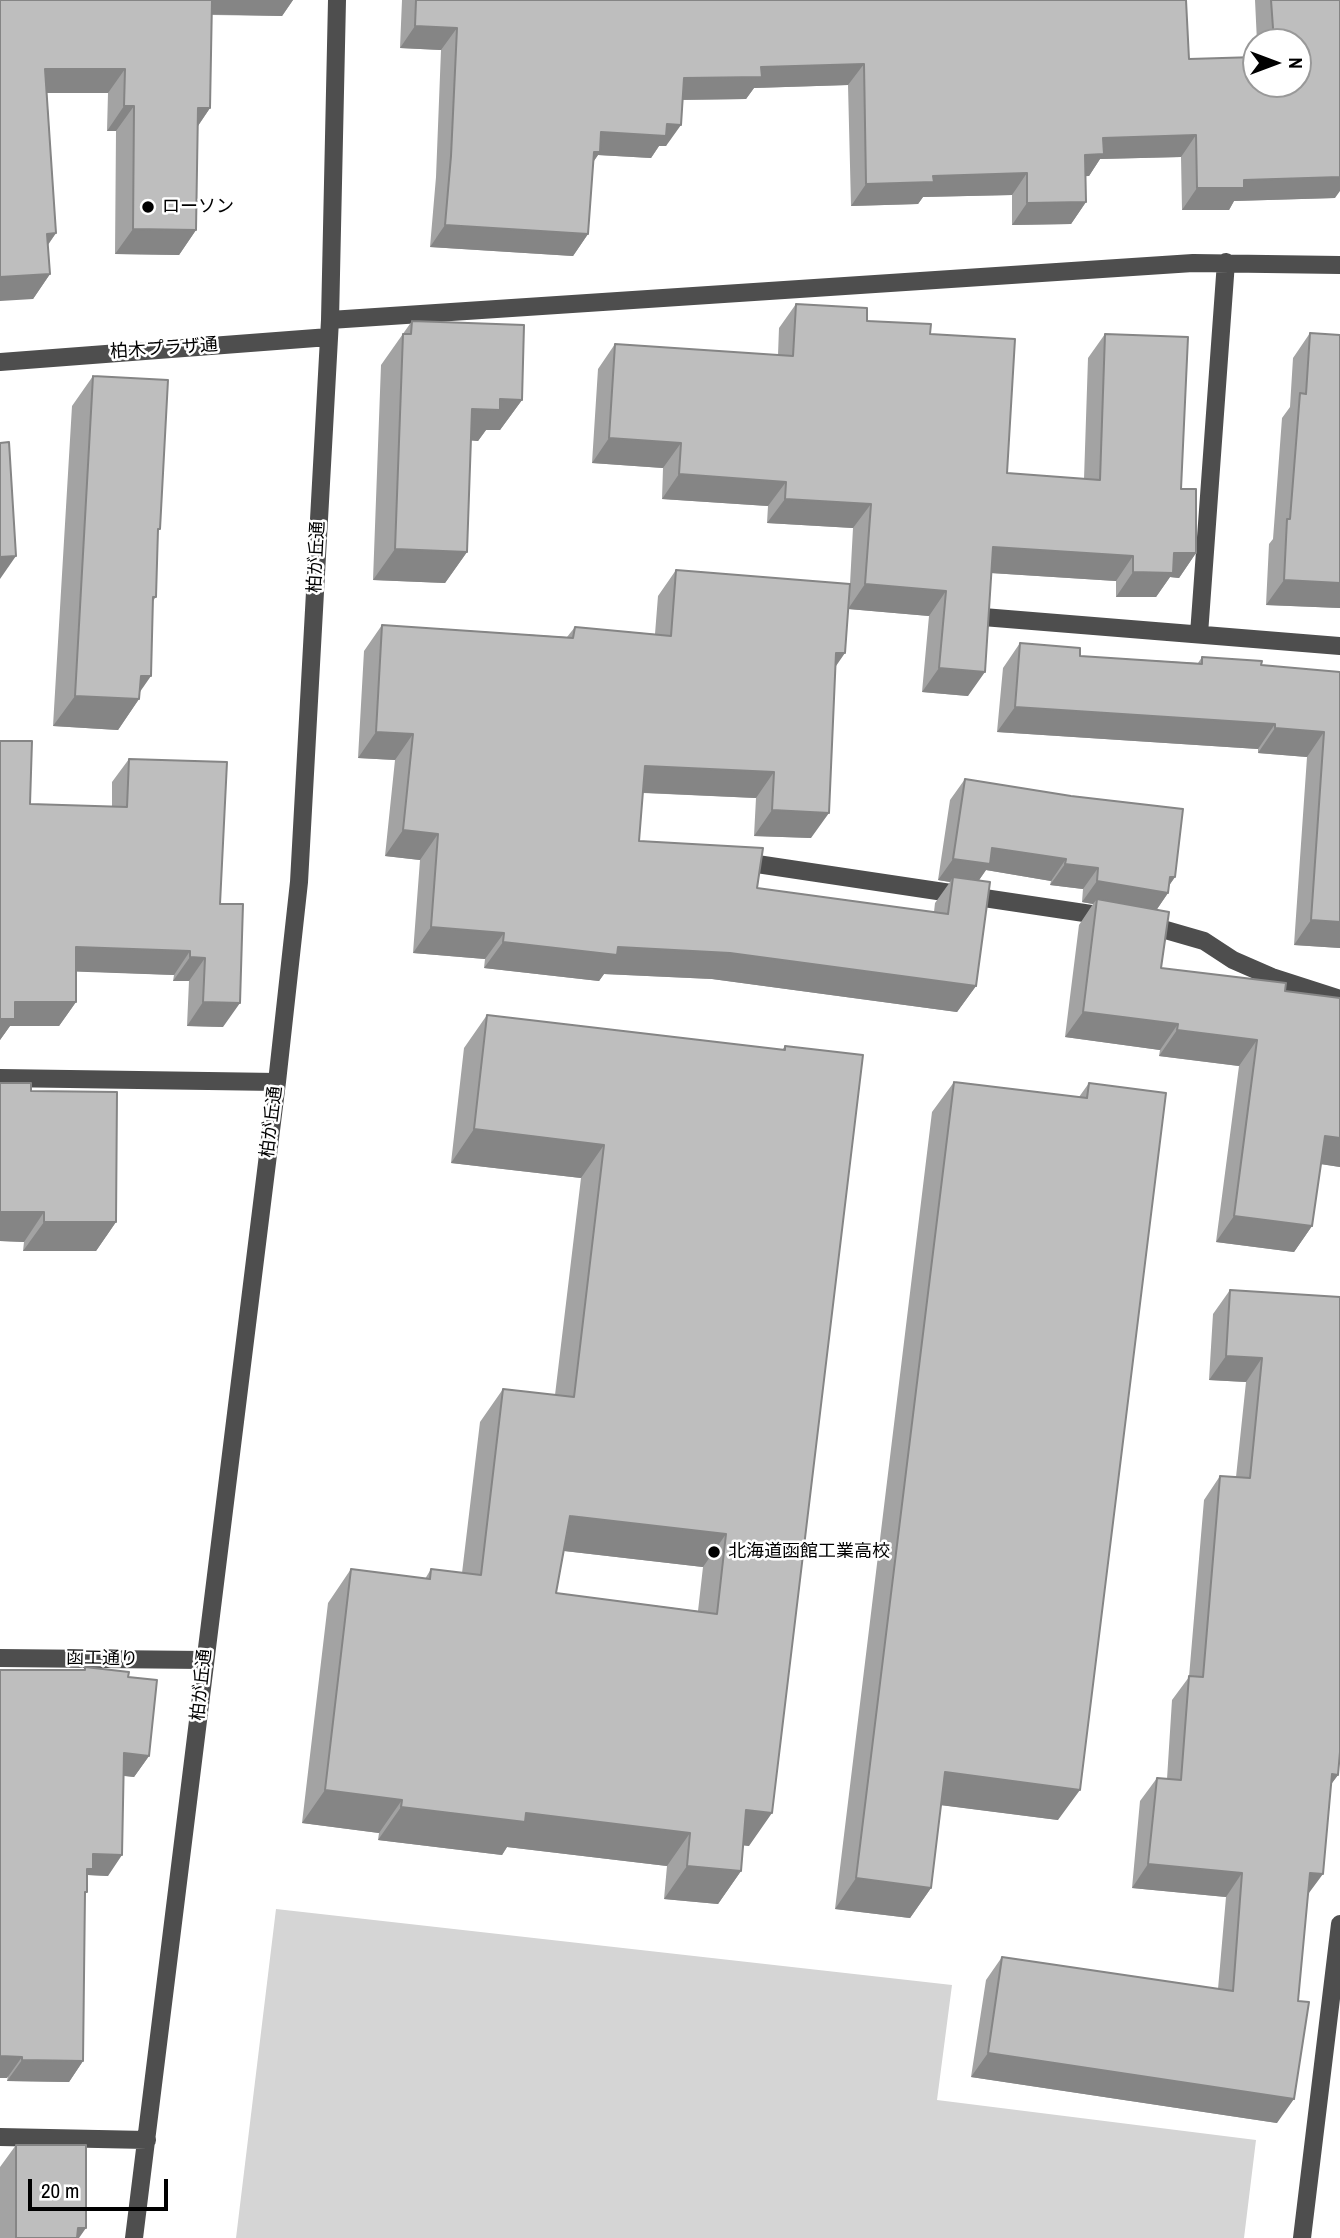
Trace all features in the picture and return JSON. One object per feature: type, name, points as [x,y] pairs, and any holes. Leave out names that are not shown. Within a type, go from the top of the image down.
[{"type":"street","name":"柏が丘通","points":[[134,2238],[277,1082],[299,882],[329,328],[337,0]]},
{"type":"street","name":"柏木プラザ通","points":[[0,362],[329,328],[1226,262],[1340,265]]},
{"type":"street","points":[[1199,634],[1226,262]]},
{"type":"street","points":[[983,617],[1340,646]]},
{"type":"street","points":[[719,858],[1138,922],[1204,942],[1233,960],[1272,977],[1340,999]]},
{"type":"street","points":[[0,1078],[277,1082]]},
{"type":"street","name":"函工通り","points":[[0,1658],[204,1660]]},
{"type":"street","points":[[1303,2238],[1340,1924]]},
{"type":"street","points":[[0,2137],[147,2140]]},
{"type":"shaded area","points":[[276,1909],[952,1985],[937,2100],[1256,2140],[1244,2238],[236,2238]]},
{"type":"building","points":[[0,0],[212,0],[210,108],[198,108],[196,230],[133,229],[134,106],[124,106],[125,69],[45,69],[56,233],[47,234],[50,274],[0,277]]},
{"type":"building","points":[[416,0],[1186,0],[1189,59],[1242,57],[1242,98],[1312,98],[1312,28],[1273,28],[1271,0],[1340,0],[1340,177],[1244,180],[1244,188],[1197,188],[1196,135],[1103,138],[1104,154],[1085,155],[1086,202],[1027,203],[1027,173],[933,176],[934,182],[866,184],[864,64],[761,67],[762,77],[684,78],[681,125],[667,124],[666,136],[601,132],[600,152],[594,152],[588,234],[445,225],[457,28],[415,26]]},
{"type":"building","points":[[796,304],[867,308],[867,321],[931,324],[930,334],[1015,339],[1007,473],[1100,480],[1105,334],[1188,337],[1181,489],[1196,489],[1196,553],[1174,553],[1173,573],[1133,572],[1133,556],[993,547],[985,672],[939,668],[946,591],[865,584],[871,504],[785,499],[786,482],[679,474],[681,443],[609,438],[615,344],[793,356]]},
{"type":"building","points":[[412,321],[524,325],[522,400],[500,399],[500,410],[472,409],[467,552],[395,549],[403,334],[411,334]]},
{"type":"building","points":[[1310,333],[1340,335],[1340,583],[1284,580],[1287,519],[1290,519],[1300,393],[1306,394]]},
{"type":"building","points":[[93,376],[168,380],[156,597],[153,597],[151,676],[141,676],[139,699],[75,696]]},
{"type":"building","points":[[9,442],[16,556],[0,557],[0,443]]},
{"type":"building","points":[[676,570],[850,584],[845,653],[836,653],[829,813],[772,810],[774,772],[645,766],[639,841],[763,848],[757,888],[948,914],[953,877],[990,882],[976,986],[730,953],[618,947],[617,955],[503,942],[504,933],[431,927],[438,834],[403,830],[413,734],[376,732],[382,625],[573,638],[575,627],[671,636]]},
{"type":"building","points":[[1020,643],[1080,648],[1080,656],[1202,664],[1202,657],[1262,661],[1261,665],[1340,672],[1340,922],[1311,920],[1324,732],[1275,728],[1275,724],[1015,707]]},
{"type":"building","points":[[0,741],[32,741],[30,804],[127,807],[129,759],[227,762],[220,904],[243,904],[240,1003],[203,1002],[205,958],[190,957],[190,951],[76,947],[76,1002],[15,1002],[15,1019],[0,1019]]},
{"type":"building","points":[[965,779],[1071,796],[1183,809],[1175,877],[1170,877],[1168,893],[1097,881],[1098,868],[1065,864],[1066,859],[992,848],[990,864],[953,859]]},
{"type":"building","points":[[1097,899],[1169,912],[1161,968],[1286,983],[1285,991],[1340,998],[1340,1138],[1325,1136],[1312,1226],[1234,1216],[1257,1040],[1177,1030],[1178,1024],[1083,1012]]},
{"type":"building","points":[[487,1015],[785,1050],[785,1046],[863,1055],[772,1813],[746,1810],[741,1871],[687,1866],[690,1833],[526,1813],[525,1822],[401,1807],[402,1800],[325,1790],[351,1569],[430,1579],[431,1569],[481,1575],[503,1389],[574,1397],[604,1145],[474,1129]],"holes":[[[570,1516],[726,1534],[717,1614],[556,1593]]]},
{"type":"building","points":[[954,1082],[1087,1098],[1089,1083],[1166,1093],[1080,1790],[945,1772],[931,1888],[856,1878]]},
{"type":"building","points":[[0,1083],[31,1083],[31,1091],[117,1092],[116,1222],[44,1222],[44,1212],[0,1212]]},
{"type":"building","points":[[1230,1290],[1340,1297],[1340,1752],[1338,1775],[1332,1774],[1323,1874],[1310,1873],[1298,2001],[1309,2002],[1294,2099],[988,2053],[1002,1957],[1233,1991],[1242,1873],[1148,1864],[1157,1778],[1181,1780],[1189,1676],[1203,1677],[1220,1476],[1250,1478],[1262,1358],[1226,1356]]},
{"type":"building","points":[[85,1667],[129,1672],[128,1677],[157,1680],[149,1756],[124,1753],[122,1855],[93,1854],[93,1869],[87,1869],[83,2061],[22,2060],[22,2057],[0,2056],[0,1670],[85,1670]]},
{"type":"building","points":[[16,2145],[86,2145],[86,2228],[78,2228],[77,2238],[16,2238]]},
{"type":"place","name":"ローソン","points":[[148,207]]},
{"type":"place","name":"北海道函館工業高校","points":[[714,1552]]}]
